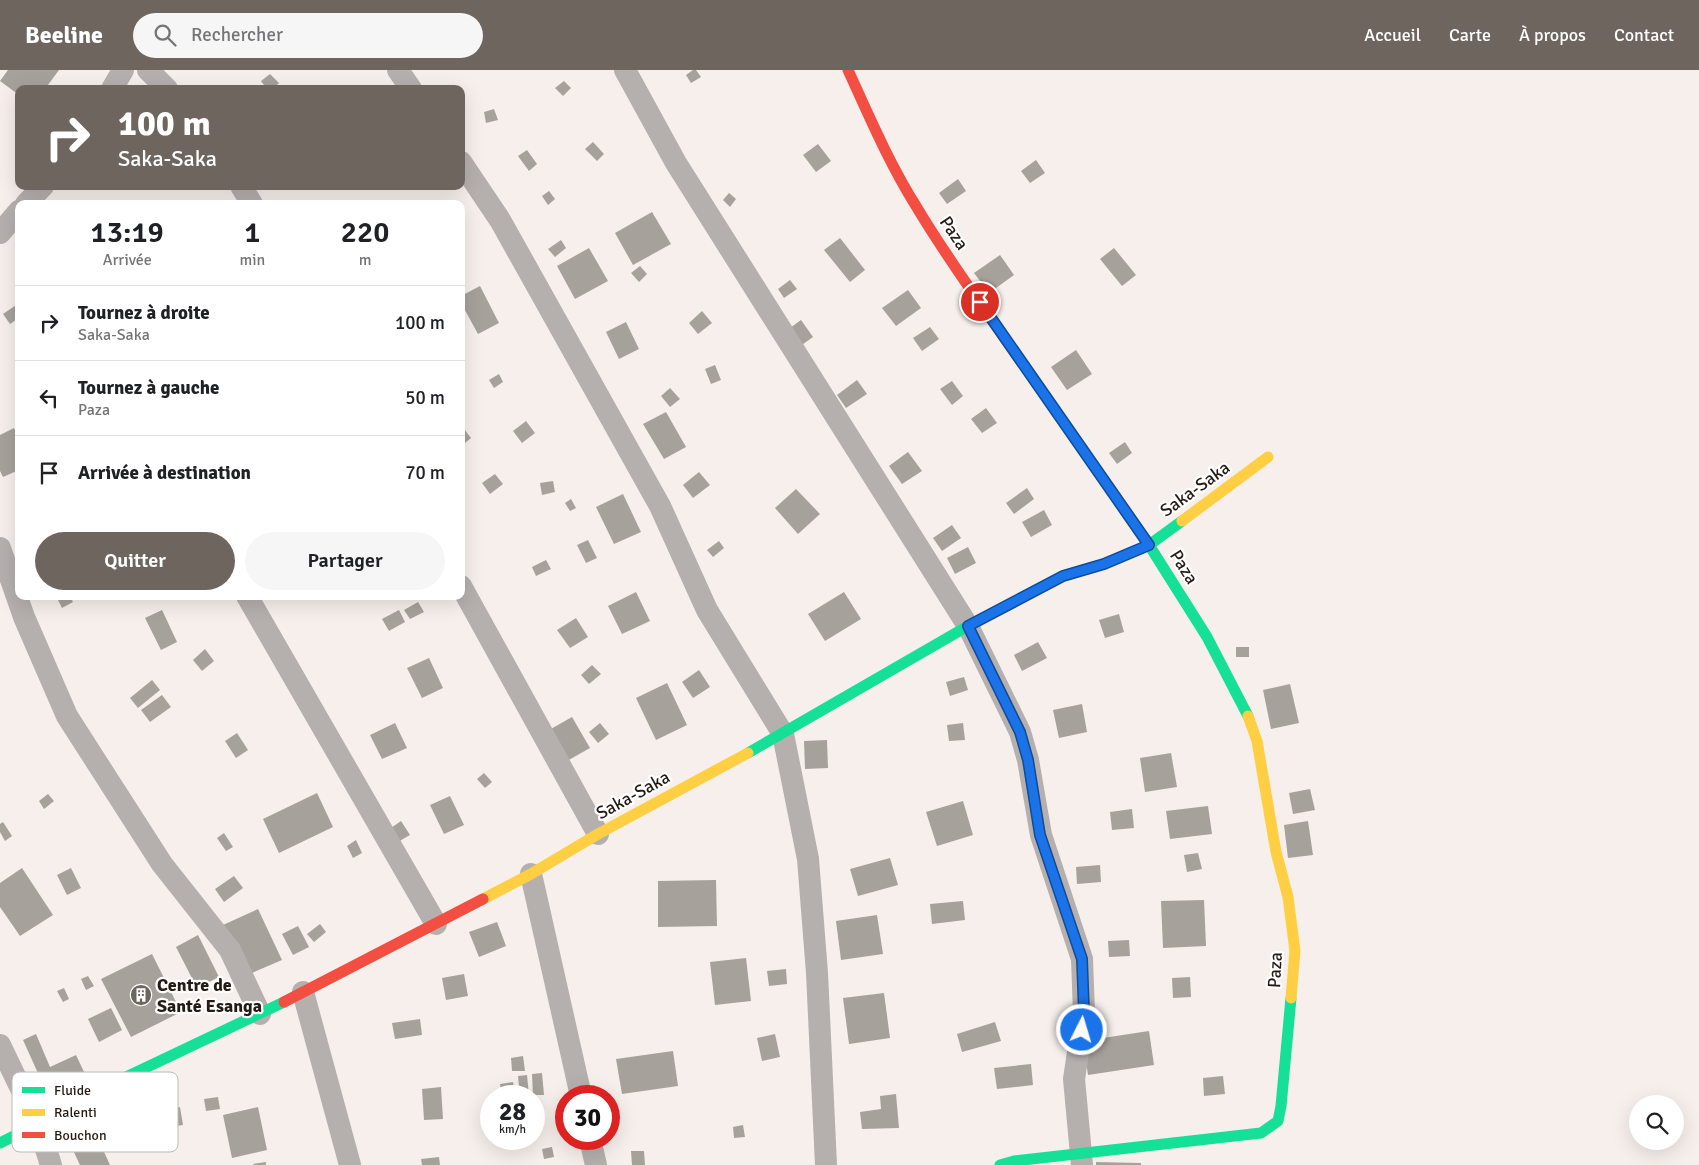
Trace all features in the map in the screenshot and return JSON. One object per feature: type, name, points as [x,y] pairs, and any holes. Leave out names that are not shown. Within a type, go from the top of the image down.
[{"type":"street","points":[[114,85],[122,70]]},
{"type":"street","points":[[148,70],[163,85]]},
{"type":"street","points":[[398,70],[408,85]]},
{"type":"street","points":[[626,70],[676,163],[968,626],[1020,732],[1028,760],[1040,835],[1082,959],[1084,1013],[1074,1079],[1082,1160],[1014,1161],[1000,1165]]},
{"type":"street","name":"Paza","points":[[848,70],[877,133],[915,205],[968,286],[1149,545],[1207,637],[1252,724],[1257,741],[1276,852],[1288,897],[1295,951],[1281,1106],[1278,1120],[1261,1133],[1082,1160]]},
{"type":"street","points":[[465,168],[500,220],[660,506],[707,610],[783,734],[808,859],[817,973],[826,1165]]},
{"type":"street","points":[[30,200],[39,190]]},
{"type":"street","name":"Saka-Saka","points":[[137,1072],[260,1014],[531,874],[598,834],[783,734],[968,626],[1063,576],[1104,564],[1149,545],[1268,457]]},
{"type":"street","points":[[0,548],[15,591]]},
{"type":"street","points":[[465,593],[598,834]]},
{"type":"street","points":[[18,600],[67,716],[162,864],[230,950],[260,1014]]},
{"type":"street","points":[[249,600],[436,924]]},
{"type":"street","points":[[531,874],[579,1085]]},
{"type":"street","points":[[303,992],[350,1165]]},
{"type":"street","points":[[0,1045],[13,1072]]},
{"type":"street","name":"Saka-Saka","points":[[0,1143],[12,1137]]},
{"type":"street","points":[[593,1150],[596,1165]]},
{"type":"street","points":[[47,1152],[51,1165]]},
{"type":"building","points":[[8,70],[59,70],[48,85],[15,85],[15,92],[0,81]]},
{"type":"building","points":[[696,70],[701,77],[691,83],[686,75]]},
{"type":"building","points":[[270,74],[279,83],[277,85],[264,85],[261,81]]},
{"type":"building","points":[[564,81],[571,88],[563,96],[555,88]]},
{"type":"building","points":[[494,109],[498,120],[486,123],[484,112]]},
{"type":"building","points":[[593,142],[604,154],[597,161],[585,149]]},
{"type":"building","points":[[818,144],[831,161],[816,172],[803,155]]},
{"type":"building","points":[[527,150],[537,164],[529,171],[518,156]]},
{"type":"building","points":[[1036,160],[1045,173],[1030,183],[1021,171]]},
{"type":"building","points":[[958,179],[966,191],[947,204],[939,193]]},
{"type":"building","points":[[549,191],[555,199],[548,205],[542,196]]},
{"type":"building","points":[[729,193],[736,199],[730,207],[723,200]]},
{"type":"building","points":[[652,212],[671,244],[633,265],[615,233]]},
{"type":"building","points":[[840,238],[865,270],[850,282],[824,250]]},
{"type":"building","points":[[561,240],[566,248],[555,257],[548,249]]},
{"type":"building","points":[[589,248],[608,281],[575,299],[557,266]]},
{"type":"building","points":[[1114,248],[1136,275],[1122,286],[1100,259]]},
{"type":"building","points":[[1000,255],[1014,275],[989,293],[974,273]]},
{"type":"building","points":[[640,266],[647,274],[639,282],[631,273]]},
{"type":"building","points":[[790,280],[797,289],[784,298],[778,289]]},
{"type":"building","points":[[480,286],[499,323],[478,334],[465,310],[465,294]]},
{"type":"building","points":[[908,290],[921,308],[896,326],[882,308]]},
{"type":"building","points":[[15,306],[15,321],[10,324],[3,314]]},
{"type":"building","points":[[702,311],[712,323],[698,334],[689,323]]},
{"type":"building","points":[[801,320],[813,337],[799,347],[786,331]]},
{"type":"building","points":[[626,322],[639,349],[619,359],[606,332]]},
{"type":"building","points":[[930,327],[939,339],[922,351],[913,338]]},
{"type":"building","points":[[1076,350],[1092,374],[1067,390],[1051,367]]},
{"type":"building","points":[[715,365],[721,380],[711,384],[705,369]]},
{"type":"building","points":[[499,374],[503,382],[494,388],[489,380]]},
{"type":"building","points":[[857,380],[867,394],[846,408],[837,395]]},
{"type":"building","points":[[952,381],[963,396],[952,405],[940,389]]},
{"type":"building","points":[[670,388],[680,399],[670,407],[661,396]]},
{"type":"building","points":[[986,408],[997,423],[982,433],[971,419]]},
{"type":"building","points":[[666,412],[686,447],[664,459],[643,424]]},
{"type":"building","points":[[526,421],[535,433],[522,443],[513,431]]},
{"type":"building","points":[[14,428],[15,430],[15,472],[3,477],[0,471],[0,435]]},
{"type":"building","points":[[465,430],[471,438],[465,443]]},
{"type":"building","points":[[1125,442],[1132,453],[1117,464],[1109,453]]},
{"type":"building","points":[[908,452],[922,471],[902,484],[889,466]]},
{"type":"building","points":[[699,472],[710,485],[693,498],[683,485]]},
{"type":"building","points":[[495,474],[503,484],[490,494],[482,483]]},
{"type":"building","points":[[553,481],[555,492],[542,495],[540,483]]},
{"type":"building","points":[[1027,488],[1034,499],[1014,514],[1006,503]]},
{"type":"building","points":[[796,489],[820,514],[798,534],[775,508]]},
{"type":"building","points":[[623,494],[641,532],[614,544],[596,507]]},
{"type":"building","points":[[571,499],[576,508],[570,511],[565,503]]},
{"type":"building","points":[[1044,510],[1052,525],[1031,537],[1022,522]]},
{"type":"building","points":[[952,525],[961,538],[942,551],[933,538]]},
{"type":"building","points":[[588,540],[597,558],[586,563],[577,545]]},
{"type":"building","points":[[719,541],[724,548],[713,557],[707,550]]},
{"type":"building","points":[[968,547],[976,563],[955,574],[947,558]]},
{"type":"building","points":[[546,560],[551,569],[536,576],[532,567]]},
{"type":"building","points":[[636,592],[650,621],[622,634],[608,606]]},
{"type":"building","points":[[844,592],[861,619],[825,641],[808,614]]},
{"type":"building","points":[[58,600],[72,600],[73,602],[62,608]]},
{"type":"building","points":[[418,602],[424,612],[410,619],[404,610]]},
{"type":"building","points":[[162,610],[177,642],[161,650],[145,618]]},
{"type":"building","points":[[399,610],[405,622],[389,631],[382,619]]},
{"type":"building","points":[[1119,614],[1124,632],[1105,638],[1099,620]]},
{"type":"building","points":[[576,618],[588,637],[570,648],[557,630]]},
{"type":"building","points":[[1038,642],[1047,658],[1022,671],[1014,655]]},
{"type":"building","points":[[1236,647],[1249,647],[1249,657],[1236,657]]},
{"type":"building","points":[[205,649],[214,661],[202,671],[193,660]]},
{"type":"building","points":[[429,658],[443,688],[422,698],[407,668]]},
{"type":"building","points":[[592,665],[601,674],[589,684],[581,675]]},
{"type":"building","points":[[699,670],[710,687],[693,698],[682,682]]},
{"type":"building","points":[[964,677],[968,690],[950,696],[946,682]]},
{"type":"building","points":[[152,680],[160,690],[138,708],[130,698]]},
{"type":"building","points":[[667,683],[687,725],[656,740],[636,698]]},
{"type":"building","points":[[1290,684],[1299,723],[1271,729],[1263,690]]},
{"type":"building","points":[[162,695],[171,707],[150,722],[141,710]]},
{"type":"building","points":[[1082,704],[1087,732],[1059,738],[1053,710]]},
{"type":"building","points":[[572,717],[590,748],[567,761],[549,730]]},
{"type":"building","points":[[395,723],[407,748],[382,759],[370,735]]},
{"type":"building","points":[[600,723],[609,734],[598,743],[589,732]]},
{"type":"building","points":[[963,723],[965,740],[949,741],[947,725]]},
{"type":"building","points":[[237,733],[248,750],[236,758],[225,741]]},
{"type":"building","points":[[827,740],[828,768],[805,769],[804,741]]},
{"type":"building","points":[[1171,753],[1177,787],[1145,792],[1140,758]]},
{"type":"building","points":[[484,773],[492,782],[485,788],[477,779]]},
{"type":"building","points":[[1310,789],[1315,810],[1293,814],[1289,793]]},
{"type":"building","points":[[317,793],[333,827],[279,853],[263,819]]},
{"type":"building","points":[[48,794],[54,801],[44,809],[39,801]]},
{"type":"building","points":[[450,796],[464,825],[444,834],[430,805]]},
{"type":"building","points":[[963,801],[973,835],[937,846],[926,812]]},
{"type":"building","points":[[1208,806],[1212,834],[1170,839],[1166,811]]},
{"type":"building","points":[[1132,809],[1134,828],[1112,830],[1110,812]]},
{"type":"building","points":[[401,821],[410,835],[396,843],[388,830]]},
{"type":"building","points":[[1308,821],[1313,855],[1288,858],[1284,825]]},
{"type":"building","points":[[3,822],[12,836],[5,841],[0,832],[0,824]]},
{"type":"building","points":[[224,833],[233,847],[226,851],[217,838]]},
{"type":"building","points":[[356,840],[362,853],[353,858],[347,846]]},
{"type":"building","points":[[1198,853],[1202,869],[1187,872],[1184,855]]},
{"type":"building","points":[[890,858],[898,885],[858,896],[850,869]]},
{"type":"building","points":[[1100,865],[1101,882],[1077,884],[1076,867]]},
{"type":"building","points":[[22,868],[53,915],[20,936],[0,907],[0,883]]},
{"type":"building","points":[[71,868],[81,888],[67,895],[57,875]]},
{"type":"building","points":[[234,876],[243,888],[224,902],[215,889]]},
{"type":"building","points":[[716,880],[717,926],[658,927],[658,881]]},
{"type":"building","points":[[1204,900],[1206,946],[1163,948],[1161,901]]},
{"type":"building","points":[[963,901],[965,920],[932,924],[930,904]]},
{"type":"building","points":[[258,909],[282,960],[247,975],[223,925]]},
{"type":"building","points":[[877,915],[883,954],[841,960],[836,921]]},
{"type":"building","points":[[497,922],[506,946],[479,957],[469,932]]},
{"type":"building","points":[[320,924],[326,932],[314,942],[307,934]]},
{"type":"building","points":[[298,926],[309,947],[293,955],[282,934]]},
{"type":"building","points":[[198,935],[219,977],[197,988],[176,947]]},
{"type":"building","points":[[1129,940],[1130,956],[1109,957],[1108,941]]},
{"type":"building","name":"Centre de Santé Esanga","points":[[152,954],[181,1012],[131,1037],[101,979]]},
{"type":"building","points":[[746,958],[751,1001],[715,1005],[710,962]]},
{"type":"building","points":[[786,969],[787,984],[769,986],[767,971]]},
{"type":"building","points":[[464,974],[468,996],[446,1000],[442,978]]},
{"type":"building","points":[[88,976],[94,986],[86,990],[81,979]]},
{"type":"building","points":[[1190,977],[1191,997],[1173,998],[1172,978]]},
{"type":"building","points":[[64,988],[69,999],[63,1002],[57,991]]},
{"type":"building","points":[[884,993],[890,1038],[849,1044],[843,998]]},
{"type":"building","points":[[111,1008],[122,1030],[99,1042],[88,1019]]},
{"type":"building","points":[[420,1019],[422,1035],[395,1039],[392,1023]]},
{"type":"building","points":[[995,1022],[1001,1041],[962,1052],[957,1034]]},
{"type":"building","points":[[1149,1031],[1154,1065],[1088,1075],[1083,1041]]},
{"type":"building","points":[[36,1034],[50,1067],[76,1055],[84,1072],[37,1072],[23,1040]]},
{"type":"building","points":[[775,1034],[780,1057],[762,1061],[757,1038]]},
{"type":"building","points":[[673,1051],[678,1086],[622,1094],[616,1059]]},
{"type":"building","points":[[523,1056],[525,1071],[512,1071],[511,1058]]},
{"type":"building","points":[[1031,1064],[1033,1085],[997,1089],[994,1068]]},
{"type":"building","points":[[542,1073],[543,1085],[533,1085],[532,1074]]},
{"type":"building","points":[[527,1075],[528,1085],[519,1085],[518,1076]]},
{"type":"building","points":[[1223,1076],[1225,1094],[1204,1096],[1203,1078]]},
{"type":"building","points":[[513,1082],[513,1085],[500,1085]]},
{"type":"building","points":[[441,1087],[443,1119],[424,1120],[422,1089]]},
{"type":"building","points":[[896,1094],[899,1128],[862,1129],[860,1112],[881,1109],[880,1096]]},
{"type":"building","points":[[218,1097],[220,1109],[206,1111],[204,1099]]},
{"type":"building","points":[[178,1107],[180,1107],[183,1125],[178,1126]]},
{"type":"building","points":[[258,1107],[267,1150],[232,1158],[223,1115]]},
{"type":"building","points":[[743,1125],[745,1137],[734,1138],[733,1127]]},
{"type":"building","points":[[552,1147],[554,1157],[544,1159],[542,1150]]},
{"type":"building","points":[[631,1151],[644,1151],[645,1165],[632,1165]]},
{"type":"building","points":[[74,1152],[104,1152],[110,1165],[80,1165]]},
{"type":"building","points":[[439,1157],[440,1165],[422,1165],[421,1159]]},
{"type":"building","points":[[266,1162],[266,1165],[253,1165],[253,1164]]},
{"type":"building","points":[[1096,1162],[1141,1163],[1141,1165],[1096,1165]]},
{"type":"traffic: fast","points":[[1022,363],[1149,545],[1207,637],[1248,716]]},
{"type":"traffic: fast","points":[[748,753],[968,626],[1063,576],[1104,564],[1149,545],[1182,521]]},
{"type":"traffic: fast","points":[[1000,1165],[1014,1161],[1261,1133],[1278,1121],[1291,998]]},
{"type":"traffic: fast","points":[[137,1072],[284,1002]]},
{"type":"traffic: fast","points":[[0,1143],[12,1137]]},
{"type":"traffic: slow","points":[[1182,521],[1268,457]]},
{"type":"traffic: slow","points":[[1248,716],[1257,741],[1276,852],[1288,897],[1295,951],[1291,998]]},
{"type":"traffic: slow","points":[[483,899],[748,753]]},
{"type":"traffic: jam","points":[[848,70],[906,190],[954,266],[1022,363]]},
{"type":"traffic: jam","points":[[284,1002],[483,899]]},
{"type":"place","name":"Centre de Santé Esanga","points":[[141,995]]},
{"type":"route","points":[[980,302],[1149,545],[1104,564],[1063,576],[968,626],[1020,732],[1028,760],[1040,835],[1082,959],[1084,1013],[1082,1030]]}]
